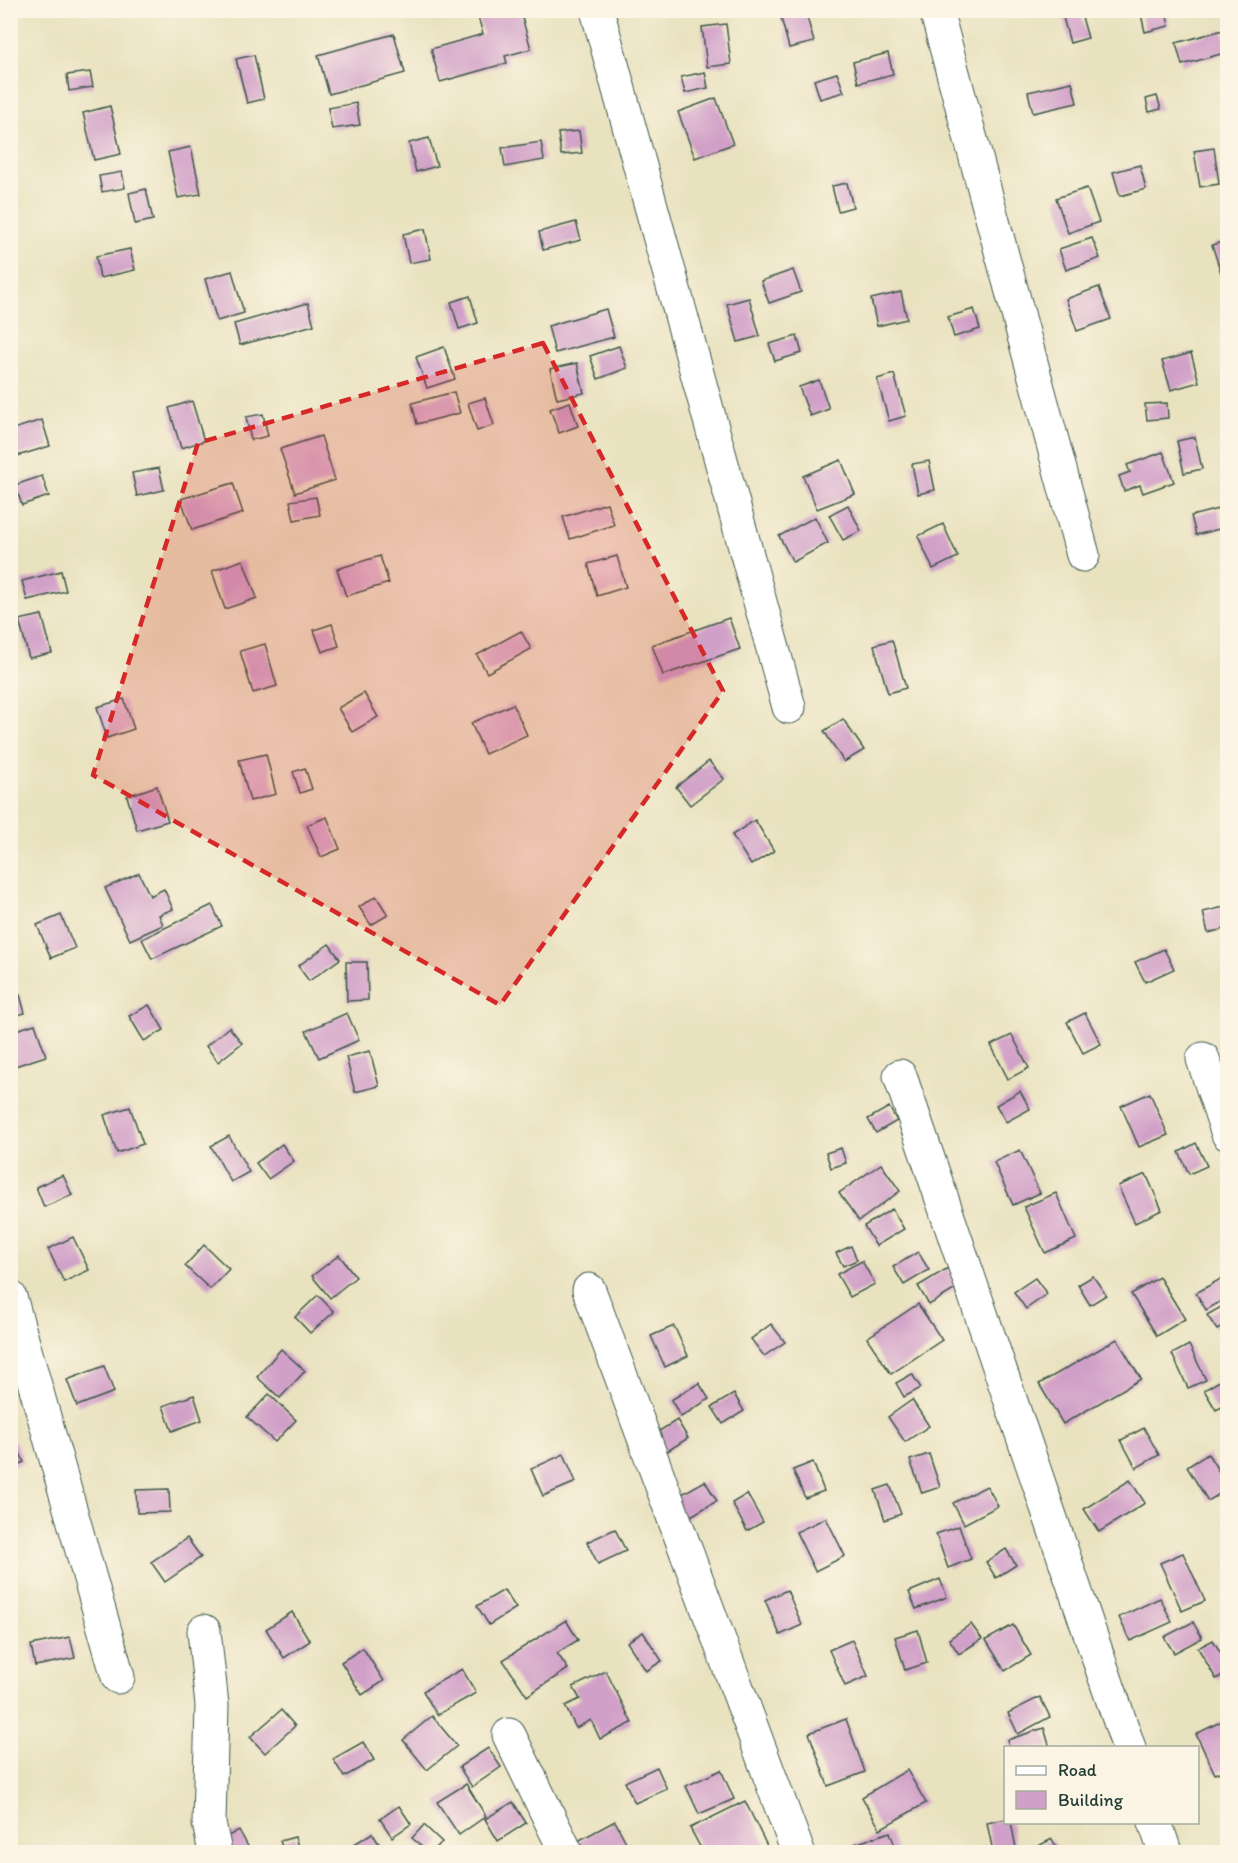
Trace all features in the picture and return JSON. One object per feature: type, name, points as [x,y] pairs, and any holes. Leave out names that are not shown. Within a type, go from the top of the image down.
[{"type":"street","points":[[597,10],[789,707]]},
{"type":"street","points":[[936,10],[1083,555]]},
{"type":"street","points":[[1203,1059],[1227,1134]]},
{"type":"street","points":[[900,1076],[1128,1746]]},
{"type":"street","points":[[589,1290],[798,1852]]},
{"type":"street","points":[[10,1297],[118,1677]]},
{"type":"street","points":[[204,1631],[212,1705],[209,1824],[215,1852]]},
{"type":"street","points":[[509,1735],[566,1852]]},
{"type":"street","points":[[1156,1824],[1165,1852]]},
{"type":"highlighted area","points":[[543,343],[723,691],[500,1005],[93,775],[198,443]]},
{"type":"building","points":[[476,10],[520,10],[531,49],[505,56],[507,63],[440,82],[431,49],[483,34]]},
{"type":"building","points":[[779,10],[805,10],[814,42],[789,48]]},
{"type":"building","points":[[1061,10],[1080,10],[1088,38],[1070,43]]},
{"type":"building","points":[[1140,10],[1166,10],[1169,26],[1145,32]]},
{"type":"building","points":[[726,24],[731,64],[707,67],[702,27]]},
{"type":"building","points":[[1223,30],[1228,52],[1182,65],[1176,43]]},
{"type":"building","points":[[394,34],[405,73],[329,94],[318,55]]},
{"type":"building","points":[[888,53],[893,74],[858,83],[853,62]]},
{"type":"building","points":[[254,55],[264,99],[247,103],[236,59]]},
{"type":"building","points":[[90,72],[93,87],[69,91],[67,75]]},
{"type":"building","points":[[705,72],[708,88],[685,93],[681,77]]},
{"type":"building","points":[[837,73],[844,92],[820,99],[814,80]]},
{"type":"building","points":[[1072,82],[1077,103],[1033,113],[1028,92]]},
{"type":"building","points":[[1157,96],[1161,109],[1149,112],[1146,99]]},
{"type":"building","points":[[716,98],[733,144],[695,158],[678,112]]},
{"type":"building","points":[[356,103],[360,125],[332,129],[328,108]]},
{"type":"building","points":[[110,106],[121,154],[94,160],[83,113]]},
{"type":"building","points":[[579,131],[582,153],[561,155],[558,133]]},
{"type":"building","points":[[429,138],[437,166],[416,172],[409,143]]},
{"type":"building","points":[[541,142],[544,160],[505,167],[502,148]]},
{"type":"building","points":[[191,147],[201,194],[178,198],[168,152]]},
{"type":"building","points":[[1214,148],[1219,184],[1200,187],[1194,151]]},
{"type":"building","points":[[1140,165],[1146,189],[1120,196],[1113,172]]},
{"type":"building","points":[[122,172],[125,188],[102,192],[99,176]]},
{"type":"building","points":[[847,183],[853,207],[838,211],[832,186]]},
{"type":"building","points":[[1087,188],[1099,222],[1068,233],[1056,198]]},
{"type":"building","points":[[146,189],[153,220],[135,224],[129,193]]},
{"type":"building","points":[[576,222],[581,240],[543,250],[539,232]]},
{"type":"building","points":[[425,229],[431,259],[409,263],[403,234]]},
{"type":"building","points":[[1092,238],[1100,258],[1066,270],[1059,249]]},
{"type":"building","points":[[1228,240],[1228,284],[1225,285],[1212,245]]},
{"type":"building","points":[[130,249],[135,270],[100,278],[96,256]]},
{"type":"building","points":[[793,270],[801,292],[769,303],[761,281]]},
{"type":"building","points":[[232,271],[244,313],[217,321],[205,279]]},
{"type":"building","points":[[1099,287],[1111,319],[1077,331],[1066,299]]},
{"type":"building","points":[[901,292],[907,319],[877,326],[871,299]]},
{"type":"building","points":[[470,296],[478,323],[459,329],[451,302]]},
{"type":"building","points":[[749,298],[760,336],[738,342],[727,304]]},
{"type":"building","points":[[308,303],[314,325],[240,345],[234,324]]},
{"type":"building","points":[[606,309],[614,337],[555,353],[548,326]]},
{"type":"building","points":[[974,309],[980,329],[954,337],[948,317]]},
{"type":"building","points":[[797,336],[802,353],[775,361],[769,344]]},
{"type":"building","points":[[619,346],[627,368],[598,379],[590,356]]},
{"type":"building","points":[[444,347],[455,379],[427,388],[416,357]]},
{"type":"building","points":[[1191,353],[1199,382],[1171,390],[1162,361]]},
{"type":"building","points":[[577,363],[584,393],[557,399],[550,369]]},
{"type":"building","points":[[894,374],[906,416],[889,421],[877,379]]},
{"type":"building","points":[[819,380],[829,409],[810,416],[799,387]]},
{"type":"building","points":[[454,392],[460,413],[417,424],[412,403]]},
{"type":"building","points":[[485,398],[494,425],[477,431],[468,403]]},
{"type":"building","points":[[192,401],[204,441],[181,448],[169,408]]},
{"type":"building","points":[[570,402],[578,426],[559,433],[550,409]]},
{"type":"building","points":[[1167,403],[1168,418],[1147,420],[1145,404]]},
{"type":"building","points":[[263,414],[268,436],[251,440],[246,417]]},
{"type":"building","points":[[42,420],[50,446],[14,457],[10,447],[10,430]]},
{"type":"building","points":[[321,436],[335,480],[295,493],[280,449]]},
{"type":"building","points":[[1195,437],[1202,469],[1184,473],[1177,441]]},
{"type":"building","points":[[1163,452],[1174,482],[1143,493],[1140,485],[1124,491],[1119,476],[1130,472],[1127,465]]},
{"type":"building","points":[[841,460],[855,494],[817,509],[803,476]]},
{"type":"building","points":[[929,461],[935,490],[918,494],[912,464]]},
{"type":"building","points":[[159,468],[164,490],[137,496],[132,473]]},
{"type":"building","points":[[42,476],[49,496],[22,505],[15,485]]},
{"type":"building","points":[[233,483],[243,513],[192,530],[181,499]]},
{"type":"building","points":[[316,497],[320,515],[294,520],[290,501]]},
{"type":"building","points":[[607,503],[614,525],[570,539],[563,517]]},
{"type":"building","points":[[848,505],[861,531],[843,540],[829,515]]},
{"type":"building","points":[[1218,509],[1223,528],[1196,535],[1191,516]]},
{"type":"building","points":[[815,517],[828,543],[793,562],[779,536]]},
{"type":"building","points":[[943,524],[958,557],[933,569],[918,536]]},
{"type":"building","points":[[380,556],[389,583],[346,596],[337,569]]},
{"type":"building","points":[[617,556],[626,587],[597,596],[588,564]]},
{"type":"building","points":[[243,560],[257,598],[225,609],[212,571]]},
{"type":"building","points":[[61,571],[66,591],[27,600],[22,581]]},
{"type":"building","points":[[42,615],[52,653],[29,658],[19,620]]},
{"type":"building","points":[[729,618],[740,649],[663,675],[652,645]]},
{"type":"building","points":[[332,624],[339,646],[322,652],[314,630]]},
{"type":"building","points":[[521,631],[531,649],[487,673],[477,655]]},
{"type":"building","points":[[892,640],[906,688],[888,693],[874,645]]},
{"type":"building","points":[[265,644],[277,686],[253,693],[240,651]]},
{"type":"building","points":[[364,693],[378,717],[352,732],[338,708]]},
{"type":"building","points":[[124,699],[134,729],[107,738],[97,707]]},
{"type":"building","points":[[513,704],[527,735],[485,754],[471,723]]},
{"type":"building","points":[[843,719],[864,750],[844,762],[824,731]]},
{"type":"building","points":[[266,754],[276,794],[250,801],[239,760]]},
{"type":"building","points":[[709,761],[724,779],[690,805],[676,787]]},
{"type":"building","points":[[305,768],[312,789],[300,793],[293,772]]},
{"type":"building","points":[[157,786],[168,821],[137,830],[127,796]]},
{"type":"building","points":[[327,817],[340,849],[321,857],[307,825]]},
{"type":"building","points":[[755,820],[774,851],[751,865],[732,835]]},
{"type":"building","points":[[139,873],[150,896],[164,889],[173,909],[159,915],[163,925],[130,940],[105,888]]},
{"type":"building","points":[[376,896],[388,915],[371,925],[359,907]]},
{"type":"building","points":[[212,905],[222,926],[152,959],[142,939]]},
{"type":"building","points":[[1228,906],[1228,928],[1208,933],[1203,912]]},
{"type":"building","points":[[61,915],[75,948],[51,958],[37,925]]},
{"type":"building","points":[[329,944],[340,959],[309,981],[298,966]]},
{"type":"building","points":[[1164,949],[1174,969],[1145,982],[1135,962]]},
{"type":"building","points":[[346,962],[367,962],[368,1000],[347,1001]]},
{"type":"building","points":[[20,995],[25,1013],[10,1017],[10,997]]},
{"type":"building","points":[[149,1005],[164,1030],[144,1041],[129,1016]]},
{"type":"building","points":[[347,1013],[359,1040],[319,1058],[306,1031]]},
{"type":"building","points":[[1085,1013],[1101,1044],[1083,1053],[1067,1022]]},
{"type":"building","points":[[35,1024],[46,1056],[15,1066],[10,1052],[10,1032]]},
{"type":"building","points":[[229,1027],[242,1043],[218,1062],[206,1046]]},
{"type":"building","points":[[1012,1035],[1029,1068],[1008,1079],[991,1045]]},
{"type":"building","points":[[370,1051],[379,1086],[355,1092],[346,1057]]},
{"type":"building","points":[[1020,1091],[1030,1109],[1006,1122],[996,1105]]},
{"type":"building","points":[[1150,1093],[1168,1135],[1139,1147],[1121,1106]]},
{"type":"building","points":[[130,1107],[143,1144],[117,1153],[104,1115]]},
{"type":"building","points":[[889,1107],[897,1121],[876,1133],[868,1119]]},
{"type":"building","points":[[229,1136],[249,1172],[231,1182],[211,1146]]},
{"type":"building","points":[[1196,1143],[1207,1166],[1189,1174],[1179,1152]]},
{"type":"building","points":[[282,1144],[294,1161],[268,1179],[256,1163]]},
{"type":"building","points":[[841,1148],[846,1163],[831,1168],[826,1153]]},
{"type":"building","points":[[1020,1150],[1040,1193],[1013,1205],[994,1162]]},
{"type":"building","points":[[881,1164],[900,1191],[859,1221],[839,1193]]},
{"type":"building","points":[[1146,1174],[1162,1210],[1135,1223],[1118,1186]]},
{"type":"building","points":[[63,1175],[72,1195],[44,1207],[36,1187]]},
{"type":"building","points":[[1056,1193],[1076,1239],[1045,1253],[1024,1207]]},
{"type":"building","points":[[892,1209],[904,1229],[876,1246],[864,1226]]},
{"type":"building","points":[[73,1237],[89,1270],[64,1282],[48,1249]]},
{"type":"building","points":[[204,1245],[229,1269],[210,1289],[185,1266]]},
{"type":"building","points":[[851,1246],[857,1260],[843,1266],[836,1253]]},
{"type":"building","points":[[918,1252],[929,1270],[904,1285],[893,1267]]},
{"type":"building","points":[[339,1255],[356,1277],[330,1298],[312,1276]]},
{"type":"building","points":[[862,1261],[875,1284],[850,1297],[837,1274]]},
{"type":"building","points":[[948,1268],[959,1287],[929,1305],[918,1286]]},
{"type":"building","points":[[1093,1276],[1106,1295],[1090,1305],[1078,1285]]},
{"type":"building","points":[[1159,1277],[1185,1319],[1157,1336],[1131,1294]]},
{"type":"building","points":[[1224,1277],[1228,1283],[1228,1297],[1206,1310],[1196,1293]]},
{"type":"building","points":[[1035,1278],[1047,1294],[1026,1309],[1014,1292]]},
{"type":"building","points":[[318,1295],[334,1312],[310,1333],[295,1317]]},
{"type":"building","points":[[1228,1303],[1228,1324],[1217,1330],[1207,1315]]},
{"type":"building","points":[[918,1304],[942,1340],[891,1374],[867,1338]]},
{"type":"building","points":[[771,1324],[785,1342],[764,1356],[751,1339]]},
{"type":"building","points":[[674,1326],[688,1356],[665,1367],[651,1336]]},
{"type":"building","points":[[1117,1339],[1141,1379],[1063,1424],[1039,1384]]},
{"type":"building","points":[[1189,1345],[1206,1380],[1188,1388],[1172,1354]]},
{"type":"building","points":[[281,1349],[305,1371],[280,1398],[257,1377]]},
{"type":"building","points":[[104,1366],[114,1392],[77,1406],[67,1380]]},
{"type":"building","points":[[912,1374],[921,1388],[904,1397],[896,1383]]},
{"type":"building","points":[[1228,1376],[1228,1404],[1216,1410],[1204,1390]]},
{"type":"building","points":[[699,1383],[709,1399],[681,1417],[671,1400]]},
{"type":"building","points":[[269,1394],[296,1420],[275,1442],[247,1417]]},
{"type":"building","points":[[734,1394],[744,1411],[723,1424],[712,1407]]},
{"type":"building","points":[[194,1395],[202,1420],[172,1431],[163,1406]]},
{"type":"building","points":[[912,1400],[929,1426],[905,1442],[888,1417]]},
{"type":"building","points":[[677,1420],[688,1438],[663,1454],[651,1436]]},
{"type":"building","points":[[1144,1428],[1159,1455],[1136,1468],[1121,1440]]},
{"type":"building","points":[[15,1441],[24,1462],[10,1468],[10,1443]]},
{"type":"building","points":[[564,1454],[576,1482],[543,1496],[531,1469]]},
{"type":"building","points":[[929,1454],[940,1487],[922,1493],[910,1460]]},
{"type":"building","points":[[1208,1454],[1228,1489],[1208,1501],[1187,1467]]},
{"type":"building","points":[[813,1462],[824,1491],[805,1498],[793,1470]]},
{"type":"building","points":[[1130,1480],[1145,1503],[1099,1532],[1084,1509]]},
{"type":"building","points":[[705,1481],[717,1501],[684,1520],[673,1499]]},
{"type":"building","points":[[890,1485],[901,1514],[885,1520],[875,1490]]},
{"type":"building","points":[[987,1486],[998,1506],[964,1524],[953,1503]]},
{"type":"building","points":[[169,1489],[170,1512],[137,1513],[136,1490]]},
{"type":"building","points":[[747,1494],[763,1522],[747,1531],[732,1503]]},
{"type":"building","points":[[826,1518],[845,1556],[815,1571],[796,1532]]},
{"type":"building","points":[[959,1526],[971,1559],[948,1568],[936,1534]]},
{"type":"building","points":[[615,1529],[626,1551],[598,1564],[587,1542]]},
{"type":"building","points":[[187,1538],[201,1557],[165,1582],[151,1562]]},
{"type":"building","points":[[1006,1549],[1016,1565],[996,1578],[986,1562]]},
{"type":"building","points":[[1183,1553],[1205,1601],[1182,1611],[1160,1563]]},
{"type":"building","points":[[940,1579],[947,1597],[916,1609],[909,1592]]},
{"type":"building","points":[[504,1590],[516,1608],[489,1625],[477,1606]]},
{"type":"building","points":[[787,1590],[802,1625],[780,1635],[765,1600]]},
{"type":"building","points":[[1160,1598],[1172,1622],[1130,1641],[1119,1617]]},
{"type":"building","points":[[292,1612],[310,1641],[284,1658],[266,1629]]},
{"type":"building","points":[[566,1620],[578,1640],[557,1653],[568,1669],[527,1696],[503,1660]]},
{"type":"building","points":[[1193,1622],[1202,1638],[1174,1653],[1164,1637]]},
{"type":"building","points":[[971,1624],[982,1639],[959,1654],[949,1639]]},
{"type":"building","points":[[1013,1625],[1031,1655],[1005,1671],[986,1640]]},
{"type":"building","points":[[918,1630],[927,1663],[905,1670],[895,1637]]},
{"type":"building","points":[[643,1632],[662,1661],[646,1671],[627,1642]]},
{"type":"building","points":[[70,1637],[75,1658],[35,1666],[31,1645]]},
{"type":"building","points":[[852,1640],[868,1676],[845,1686],[829,1650]]},
{"type":"building","points":[[1213,1640],[1228,1665],[1228,1672],[1216,1679],[1198,1648]]},
{"type":"building","points":[[363,1648],[384,1681],[362,1695],[341,1662]]},
{"type":"building","points":[[462,1669],[476,1693],[437,1715],[423,1691]]},
{"type":"building","points":[[606,1671],[632,1723],[600,1739],[591,1720],[576,1728],[565,1706],[580,1699],[573,1687]]},
{"type":"building","points":[[1040,1697],[1050,1717],[1018,1734],[1008,1713]]},
{"type":"building","points":[[281,1710],[295,1726],[265,1753],[250,1737]]},
{"type":"building","points":[[432,1716],[457,1746],[427,1770],[403,1740]]},
{"type":"building","points":[[1228,1718],[1228,1768],[1215,1774],[1196,1734]]},
{"type":"building","points":[[846,1719],[865,1772],[828,1786],[809,1733]]},
{"type":"building","points":[[1044,1728],[1049,1746],[1009,1746],[1007,1740]]},
{"type":"building","points":[[363,1742],[374,1760],[344,1777],[333,1759]]},
{"type":"building","points":[[488,1748],[501,1767],[472,1787],[459,1767]]},
{"type":"building","points":[[657,1767],[667,1789],[635,1803],[625,1782]]},
{"type":"building","points":[[721,1770],[734,1799],[699,1814],[686,1786]]},
{"type":"building","points":[[907,1770],[926,1803],[880,1829],[862,1797]]},
{"type":"building","points":[[466,1784],[486,1816],[459,1835],[437,1802]]},
{"type":"building","points":[[745,1801],[770,1852],[703,1852],[690,1828]]},
{"type":"building","points":[[513,1802],[526,1823],[498,1841],[485,1819]]},
{"type":"building","points":[[399,1806],[411,1824],[392,1837],[380,1819]]},
{"type":"building","points":[[1004,1819],[1004,1824],[1011,1824],[1016,1848],[993,1852],[987,1823]]},
{"type":"building","points":[[615,1821],[631,1852],[580,1852],[574,1843]]},
{"type":"building","points":[[424,1825],[442,1842],[432,1852],[428,1852],[412,1838]]},
{"type":"building","points":[[239,1830],[251,1852],[219,1852],[214,1844]]},
{"type":"building","points":[[890,1832],[897,1852],[855,1852],[852,1845]]},
{"type":"building","points":[[372,1833],[383,1850],[347,1852],[345,1850]]},
{"type":"building","points":[[295,1837],[300,1852],[284,1852],[280,1841]]},
{"type":"building","points":[[1052,1839],[1059,1852],[1031,1852],[1030,1850]]}]
